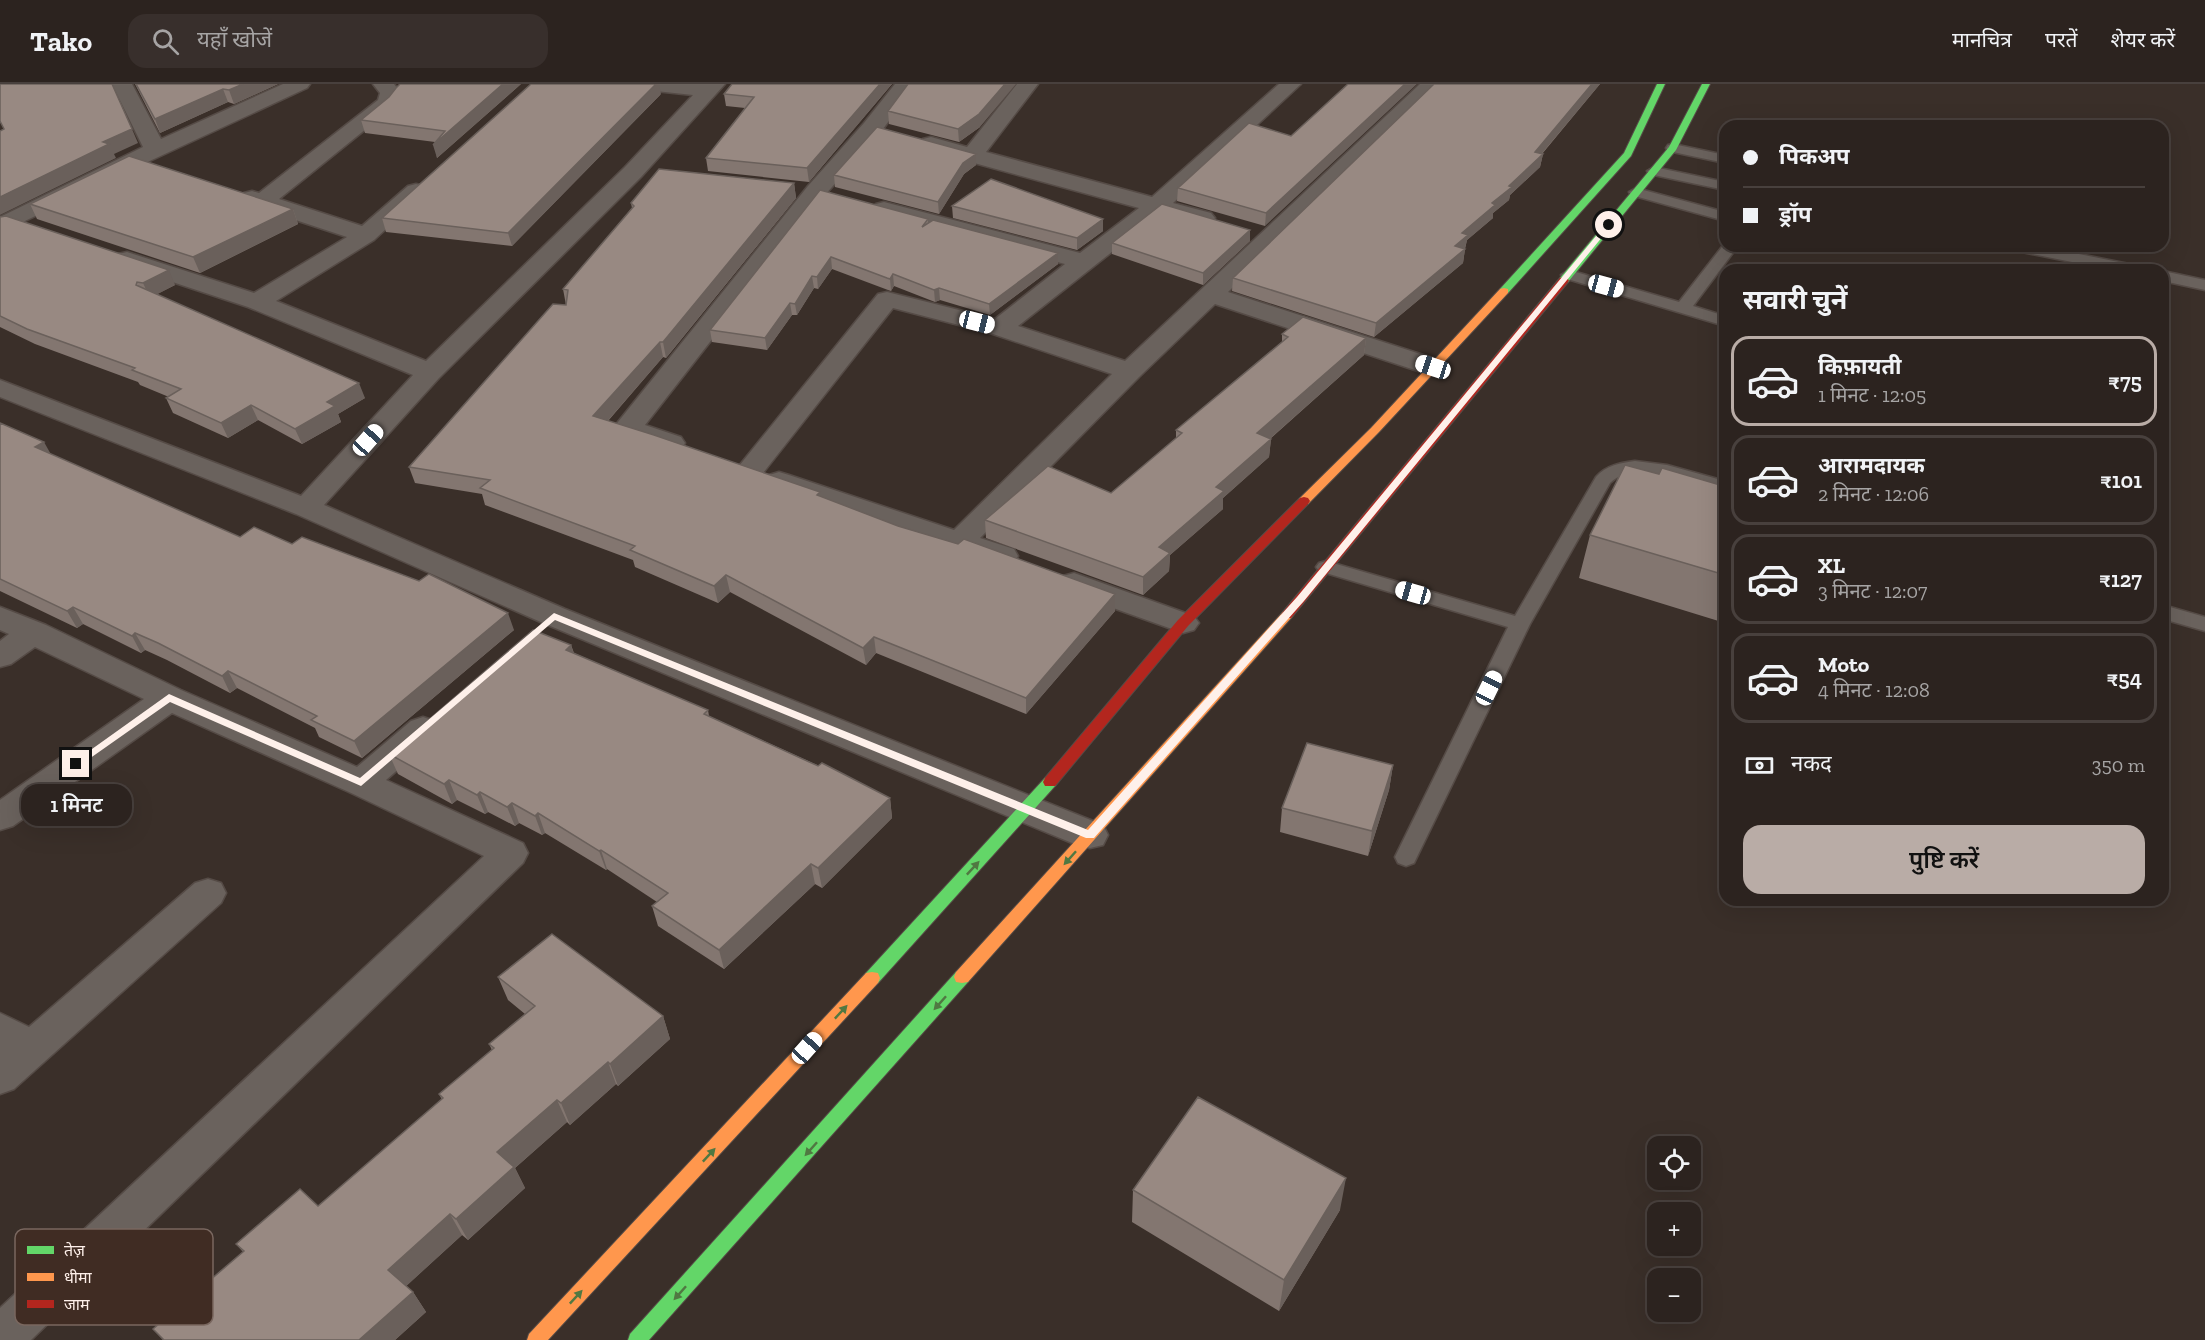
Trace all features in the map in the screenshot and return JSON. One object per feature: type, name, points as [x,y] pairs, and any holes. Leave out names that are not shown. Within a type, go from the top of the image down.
[{"type":"street","points":[[122,84],[160,160]]},
{"type":"street","points":[[6,223],[133,160],[160,160],[300,84]]},
{"type":"street","points":[[263,201],[385,104],[390,97],[390,92],[383,84]]},
{"type":"street","points":[[646,84],[711,88]]},
{"type":"street","points":[[694,452],[628,428],[827,195],[890,133],[906,84]]},
{"type":"street","points":[[972,155],[1028,84]]},
{"type":"street","points":[[999,328],[1157,205],[1291,84]]},
{"type":"street","points":[[960,541],[1130,372],[1213,295],[1258,234],[1432,84]]},
{"type":"street","points":[[536,1340],[682,1185],[1027,809],[1183,623],[1375,430],[1587,202],[1628,154],[1661,84]]},
{"type":"street","points":[[637,1340],[1090,835],[1326,567],[1673,148],[1706,84]]},
{"type":"street","points":[[306,508],[430,372],[645,173],[711,88]]},
{"type":"street","points":[[890,133],[1224,224]]},
{"type":"street","points":[[257,303],[366,235],[429,179]]},
{"type":"street","points":[[230,191],[366,235]]},
{"type":"street","points":[[827,195],[1084,262]]},
{"type":"street","points":[[6,223],[45,232]]},
{"type":"street","points":[[100,250],[257,303],[430,372]]},
{"type":"street","points":[[1213,295],[1433,367]]},
{"type":"street","points":[[1130,372],[999,328],[888,299],[738,468],[960,541],[1183,623]]},
{"type":"street","points":[[8,399],[306,508],[554,616],[1090,835]]},
{"type":"street","points":[[527,639],[554,616]]},
{"type":"street","points":[[0,617],[169,698],[361,783],[510,853],[115,1229]]},
{"type":"street","points":[[0,656],[34,633]]},
{"type":"street","points":[[0,817],[169,698]]},
{"type":"street","points":[[361,783],[448,707]]},
{"type":"street","points":[[0,1077],[16,1039],[208,893]]},
{"type":"street","points":[[0,1338],[15,1324]]},
{"type":"lane","points":[[1673,148],[1719,158]]},
{"type":"lane","points":[[1654,171],[1719,185]]},
{"type":"lane","points":[[1636,192],[1719,215]]},
{"type":"lane","points":[[1684,307],[1726,252]]},
{"type":"lane","points":[[2046,252],[2105,264]]},
{"type":"lane","points":[[1569,275],[1719,319]]},
{"type":"lane","points":[[2169,277],[2205,285]]},
{"type":"lane","points":[[1406,857],[1520,624],[1597,488],[1608,474],[1627,467],[1659,469],[1719,485]]},
{"type":"lane","points":[[1326,567],[1520,624]]},
{"type":"lane","points":[[2169,614],[2205,624]]},
{"type":"building","points":[[0,84],[112,84],[132,129],[103,142],[109,144],[0,197],[0,131],[4,129],[0,121]]},
{"type":"building","points":[[136,84],[243,84],[229,90],[223,89],[155,119]]},
{"type":"building","points":[[400,84],[503,84],[433,145],[445,131],[361,120],[389,97]]},
{"type":"building","points":[[531,84],[656,84],[508,233],[382,218]]},
{"type":"building","points":[[732,84],[880,84],[807,168],[706,158],[754,97],[724,94]]},
{"type":"building","points":[[908,84],[1005,84],[979,114],[958,129],[888,111]]},
{"type":"building","points":[[1348,84],[1405,84],[1266,213],[1178,188],[1249,123],[1291,136]]},
{"type":"building","points":[[1434,84],[1592,84],[1535,152],[1543,154],[1509,186],[1512,187],[1492,203],[1495,205],[1462,233],[1468,235],[1455,246],[1465,249],[1376,323],[1233,278]]},
{"type":"building","points":[[877,127],[976,154],[963,163],[938,202],[834,175]]},
{"type":"building","points":[[129,156],[293,209],[193,257],[30,204]]},
{"type":"building","points":[[659,169],[794,183],[663,342],[660,342],[593,416],[820,492],[817,495],[898,526],[958,544],[964,539],[1115,594],[1026,698],[874,637],[863,648],[726,575],[714,586],[630,550],[635,546],[480,488],[490,480],[409,467],[553,304],[566,305],[568,290],[563,289],[634,206],[631,203]]},
{"type":"building","points":[[991,179],[1103,219],[1077,238],[952,206]]},
{"type":"building","points":[[820,190],[928,219],[922,227],[933,220],[1058,253],[989,304],[939,288],[934,290],[893,274],[890,279],[831,257],[817,277],[812,276],[795,304],[790,303],[765,338],[710,330]]},
{"type":"building","points":[[1162,204],[1250,230],[1203,273],[1112,243]]},
{"type":"building","points":[[6,216],[169,270],[143,283],[137,282],[136,285],[359,383],[327,402],[335,406],[295,429],[251,405],[221,423],[166,398],[181,389],[132,370],[135,368],[27,329],[0,316],[0,217]]},
{"type":"building","points":[[1303,317],[1366,338],[1257,433],[1271,439],[1216,487],[1224,491],[1159,547],[1170,553],[1143,577],[985,520],[1048,466],[1111,493],[1182,433],[1176,430],[1288,337],[1282,334]]},
{"type":"building","points":[[0,423],[44,442],[35,447],[240,537],[254,527],[292,544],[302,537],[419,581],[429,574],[508,613],[354,741],[311,720],[317,716],[228,671],[222,676],[158,643],[135,633],[132,636],[73,607],[67,611],[0,579]]},
{"type":"building","points":[[1625,465],[1659,474],[1662,468],[1717,484],[1719,479],[1719,573],[1590,535]]},
{"type":"building","points":[[533,630],[571,645],[566,650],[708,710],[704,714],[818,766],[822,763],[890,798],[818,868],[811,864],[719,950],[652,906],[668,893],[601,850],[599,851],[538,813],[535,816],[512,803],[507,807],[480,792],[477,795],[449,780],[444,784],[389,754]]},
{"type":"building","points":[[1307,743],[1393,765],[1372,831],[1282,808]]},
{"type":"building","points":[[552,934],[663,1016],[610,1064],[608,1062],[561,1103],[557,1100],[497,1152],[514,1167],[456,1219],[450,1214],[388,1270],[413,1292],[359,1340],[164,1340],[153,1329],[158,1325],[213,1325],[213,1278],[244,1251],[236,1244],[300,1189],[318,1206],[443,1098],[439,1094],[494,1048],[489,1044],[535,1006],[498,977]]},
{"type":"building","points":[[1198,1097],[1346,1178],[1284,1280],[1133,1190]]},
{"type":"traffic: fast","points":[[1504,291],[1628,154],[1661,84]]},
{"type":"traffic: fast","points":[[1564,280],[1673,148],[1706,84]]},
{"type":"traffic: fast","points":[[872,978],[1050,782]]},
{"type":"traffic: fast","points":[[637,1340],[962,977]]},
{"type":"traffic: slow","points":[[1304,501],[1375,430],[1504,291]]},
{"type":"traffic: slow","points":[[962,977],[1287,615]]},
{"type":"traffic: slow","points":[[536,1340],[872,978]]},
{"type":"traffic: jam","points":[[1287,615],[1564,280]]},
{"type":"traffic: jam","points":[[1050,782],[1183,623],[1304,501]]},
{"type":"route","points":[[76,764],[169,698],[361,783],[554,616],[1090,835],[1300,599],[1609,225]]}]
